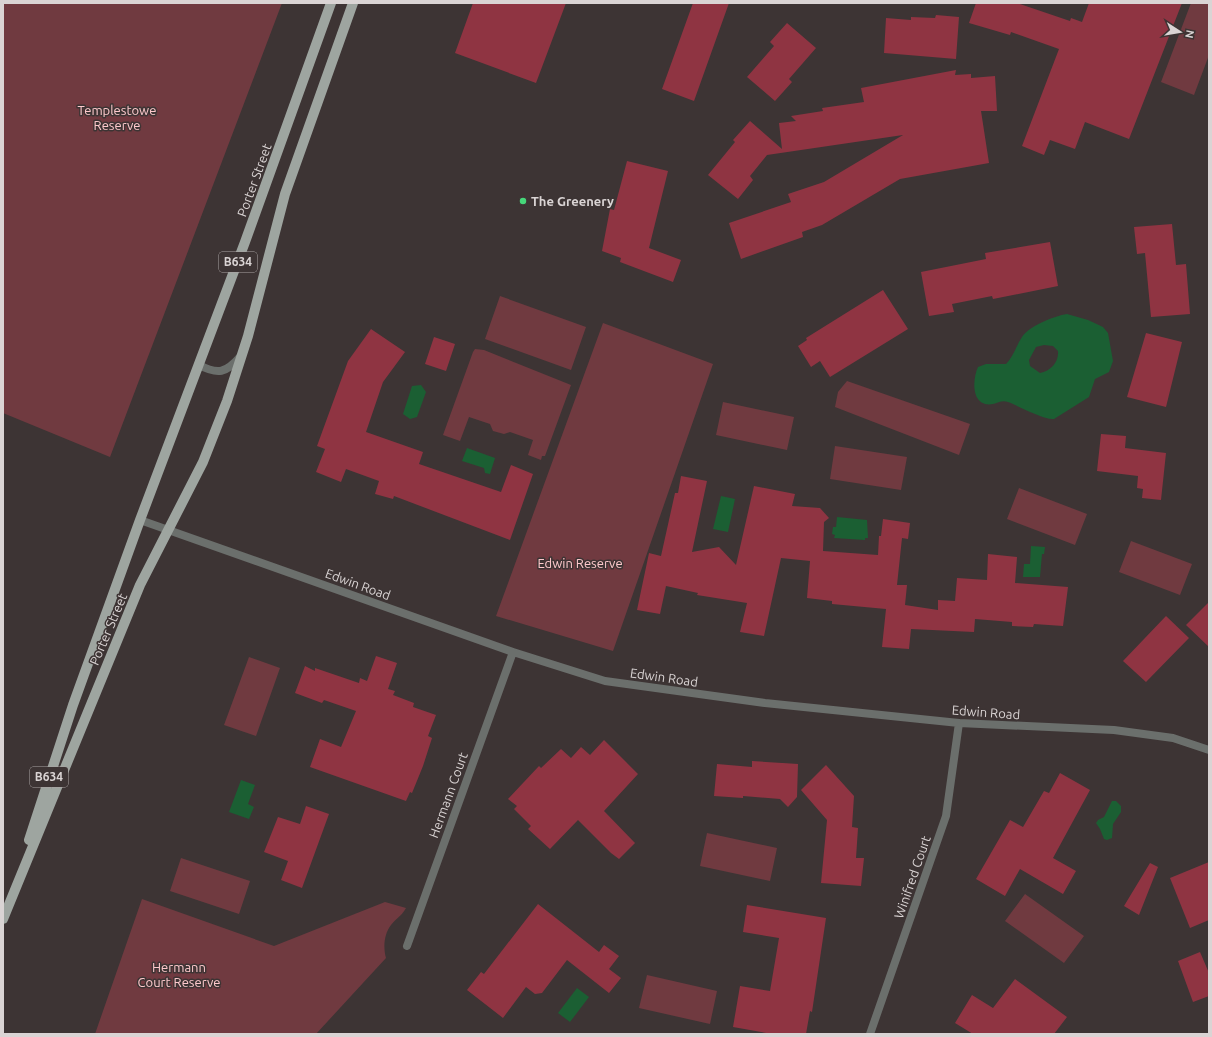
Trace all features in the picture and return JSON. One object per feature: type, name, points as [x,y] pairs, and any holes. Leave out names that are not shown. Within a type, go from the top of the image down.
[{"type":"main road","name":"Porter Street","points":[[3,919],[73,705],[331,3]]},
{"type":"main road","name":"Porter Street","points":[[3,919],[140,585],[203,462],[227,401],[243,353],[286,194],[353,3]]},
{"type":"street","name":"Porter Street","points":[[199,365],[209,370],[221,372],[231,367],[243,353]]},
{"type":"street","name":"Edwin Road","points":[[140,520],[513,652],[605,680],[765,703],[959,723],[1114,730],[1173,738],[1209,750]]},
{"type":"street","name":"Hermann Court","points":[[407,946],[513,652]]},
{"type":"street","name":"Winifred Court","points":[[870,1034],[946,816],[959,723]]},
{"type":"green space","name":"Templestowe Reserve","points":[[3,3],[282,3],[110,457],[3,413]]},
{"type":"green space","points":[[1191,3],[1209,3],[1209,55],[1194,95],[1161,82]]},
{"type":"green space","points":[[500,296],[586,327],[571,370],[485,339]]},
{"type":"green space","name":"Edwin Reserve","points":[[603,323],[713,364],[613,651],[496,616]]},
{"type":"green space","points":[[475,349],[484,350],[571,385],[545,456],[542,456],[541,460],[528,455],[533,440],[510,432],[504,434],[493,431],[490,424],[469,417],[460,441],[443,435]]},
{"type":"green space","points":[[847,381],[970,424],[959,455],[835,407],[838,392]]},
{"type":"green space","points":[[723,402],[794,417],[787,450],[716,435]]},
{"type":"green space","points":[[835,446],[907,457],[901,490],[830,479]]},
{"type":"green space","points":[[1019,488],[1087,514],[1075,545],[1007,519]]},
{"type":"green space","points":[[1131,541],[1192,564],[1180,595],[1119,572]]},
{"type":"green space","points":[[249,657],[280,668],[256,736],[224,725]]},
{"type":"green space","points":[[707,833],[777,848],[770,881],[700,866]]},
{"type":"green space","points":[[181,858],[250,881],[239,914],[170,891]]},
{"type":"green space","points":[[1025,894],[1084,936],[1064,963],[1005,921]]},
{"type":"green space","name":"Hermann Court Reserve","points":[[142,899],[274,946],[385,902],[406,908],[391,925],[387,932],[384,945],[386,958],[316,1034],[95,1034]]},
{"type":"green space","points":[[647,975],[717,991],[710,1024],[639,1008]]},
{"type":"shaded area","points":[[1067,314],[1088,320],[1103,327],[1108,333],[1113,361],[1109,372],[1095,379],[1089,397],[1054,419],[1038,415],[1006,401],[993,404],[981,402],[977,397],[974,385],[978,367],[986,364],[1006,364],[1025,333],[1042,322]],"holes":[[[1044,345],[1053,346],[1058,351],[1058,355],[1056,362],[1051,368],[1040,373],[1030,366],[1029,360],[1036,347]]]},
{"type":"shaded area","points":[[421,385],[426,392],[417,417],[410,419],[403,414],[412,386]]},
{"type":"shaded area","points":[[467,448],[495,458],[490,474],[485,473],[484,468],[462,461]]},
{"type":"shaded area","points":[[721,496],[735,499],[728,532],[713,529]]},
{"type":"shaded area","points":[[837,517],[867,520],[868,538],[865,538],[865,540],[834,538],[835,535],[832,534],[833,527],[836,527]]},
{"type":"shaded area","points":[[1031,546],[1045,547],[1044,554],[1042,554],[1040,577],[1023,577],[1024,564],[1030,564]]},
{"type":"shaded area","points":[[241,780],[255,785],[248,804],[254,807],[249,819],[229,812]]},
{"type":"shaded area","points":[[1112,801],[1116,801],[1121,806],[1121,812],[1113,824],[1112,838],[1107,840],[1104,839],[1096,823],[1104,817]]},
{"type":"shaded area","points":[[577,988],[589,997],[570,1022],[558,1013]]},
{"type":"building","points":[[473,3],[566,3],[536,83],[455,53]]},
{"type":"building","points":[[693,3],[729,3],[694,101],[662,89]]},
{"type":"building","points":[[976,3],[1017,3],[1070,21],[1071,18],[1082,22],[1089,3],[1182,3],[1129,139],[1085,122],[1075,149],[1050,140],[1044,155],[1022,146],[1059,49],[1011,32],[1010,35],[969,23]]},
{"type":"building","points":[[936,15],[959,17],[956,59],[884,53],[886,18],[911,20],[911,17],[935,18]]},
{"type":"building","points":[[787,23],[816,48],[789,79],[792,82],[775,101],[747,77],[774,46],[770,42]]},
{"type":"building","points":[[956,70],[955,75],[971,74],[971,78],[995,76],[997,111],[981,111],[989,163],[900,179],[822,225],[802,232],[803,237],[741,259],[729,223],[791,202],[788,194],[824,182],[903,135],[767,155],[750,176],[753,180],[738,199],[708,175],[735,142],[733,140],[750,121],[782,149],[779,123],[796,121],[791,116],[823,111],[822,108],[864,102],[861,88]]},
{"type":"building","points":[[627,161],[668,171],[649,248],[681,260],[673,282],[620,262],[621,258],[602,251],[610,209],[614,210]]},
{"type":"building","points":[[1172,224],[1176,265],[1186,264],[1190,314],[1151,317],[1145,253],[1137,254],[1134,227]]},
{"type":"building","points":[[1050,242],[1058,286],[993,299],[992,296],[952,304],[954,312],[929,316],[921,272],[986,259],[985,253]]},
{"type":"building","points":[[883,290],[908,329],[830,377],[820,361],[811,367],[798,346],[807,340],[806,338]]},
{"type":"building","points":[[371,329],[405,352],[383,382],[366,432],[423,452],[419,464],[501,492],[511,465],[533,474],[510,540],[394,496],[393,499],[375,494],[379,481],[346,469],[341,482],[316,472],[325,449],[317,446],[348,361]]},
{"type":"building","points":[[1146,333],[1182,342],[1166,407],[1127,397]]},
{"type":"building","points":[[434,337],[455,344],[446,371],[425,364]]},
{"type":"building","points":[[1101,434],[1126,436],[1125,448],[1166,453],[1161,500],[1142,498],[1143,489],[1137,488],[1138,476],[1097,471]]},
{"type":"building","points":[[681,476],[707,481],[692,552],[719,547],[736,565],[754,486],[795,494],[792,506],[820,508],[829,518],[824,522],[823,551],[878,555],[879,536],[881,536],[883,519],[910,523],[908,539],[902,538],[897,585],[907,585],[905,605],[938,610],[938,600],[955,601],[957,578],[987,580],[988,554],[1017,557],[1015,583],[1068,587],[1063,626],[1034,624],[1033,627],[1012,626],[1012,622],[975,619],[974,632],[911,629],[909,649],[882,647],[886,609],[832,604],[832,601],[807,598],[810,561],[781,558],[764,636],[740,632],[747,603],[697,595],[698,593],[666,586],[660,614],[637,610],[649,553],[661,556],[675,493],[678,493]]},
{"type":"building","points":[[1209,602],[1209,647],[1186,625]]},
{"type":"building","points":[[1166,616],[1189,638],[1146,682],[1123,661]]},
{"type":"building","points":[[376,656],[397,663],[388,689],[395,691],[393,695],[414,703],[413,707],[436,715],[428,736],[432,738],[423,766],[412,793],[410,792],[406,801],[310,767],[320,739],[341,747],[356,711],[324,700],[322,703],[295,693],[305,666],[315,671],[315,668],[359,683],[360,678],[367,681]]},
{"type":"building","points":[[604,740],[638,774],[604,811],[635,843],[619,859],[578,820],[550,849],[528,829],[531,826],[514,809],[517,806],[508,799],[539,766],[541,768],[561,749],[571,758],[581,747],[590,755]]},
{"type":"building","points":[[752,761],[798,764],[797,797],[788,807],[780,799],[743,796],[743,798],[714,796],[717,764],[752,767]]},
{"type":"building","points":[[826,765],[854,796],[852,827],[858,828],[856,858],[864,858],[861,886],[821,883],[827,820],[801,790]]},
{"type":"building","points":[[1060,773],[1090,790],[1053,858],[1076,871],[1063,894],[1020,869],[1005,896],[976,879],[1010,820],[1023,827],[1044,791],[1049,793]]},
{"type":"building","points":[[306,806],[329,814],[302,888],[281,880],[288,861],[264,852],[278,817],[300,824]]},
{"type":"building","points":[[1209,862],[1209,920],[1190,928],[1170,878]]},
{"type":"building","points":[[1150,863],[1158,867],[1139,915],[1124,906]]},
{"type":"building","points":[[538,904],[599,952],[604,945],[619,956],[609,969],[621,978],[609,993],[567,960],[542,993],[535,994],[526,987],[503,1018],[467,990],[481,972],[484,974]]},
{"type":"building","points":[[747,905],[826,918],[812,1012],[810,1011],[806,1034],[772,1034],[733,1027],[740,986],[770,991],[779,938],[743,932]]},
{"type":"building","points":[[1200,952],[1209,973],[1209,996],[1193,1002],[1178,961]]},
{"type":"building","points":[[1015,979],[1067,1017],[1054,1034],[973,1034],[955,1023],[972,995],[993,1008]]},
{"type":"place","name":"The Greenery","points":[[523,201]]}]
